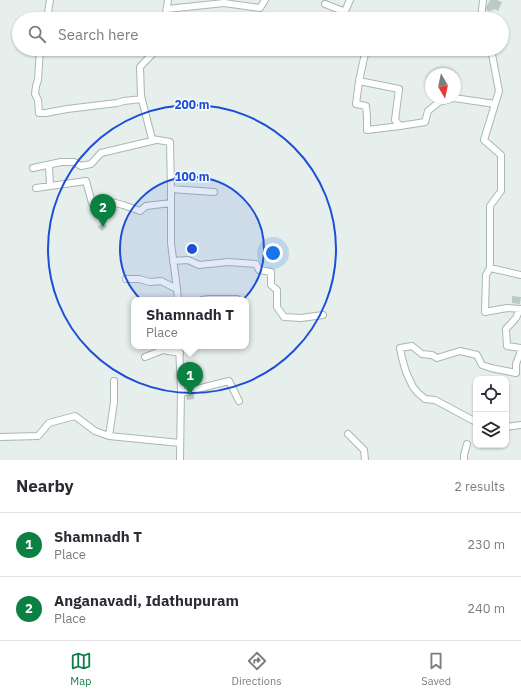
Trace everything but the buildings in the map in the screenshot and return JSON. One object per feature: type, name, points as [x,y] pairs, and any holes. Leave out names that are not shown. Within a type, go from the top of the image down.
[{"type":"street","points":[[49,12],[50,0]]},
{"type":"street","points":[[167,12],[168,0]]},
{"type":"street","points":[[167,9],[224,3],[260,8],[265,0]]},
{"type":"street","points":[[325,4],[342,12],[345,11],[350,0]]},
{"type":"street","points":[[482,12],[483,0]]},
{"type":"street","points":[[40,56],[38,80],[35,94],[38,100],[39,113],[142,99]]},
{"type":"street","points":[[150,56],[140,67],[142,99],[152,139],[170,142],[171,244],[178,297]]},
{"type":"street","points":[[364,56],[356,104],[366,106],[367,130],[425,122],[428,111],[437,104]]},
{"type":"street","points":[[473,420],[435,400],[425,399],[417,392],[406,372],[400,348],[412,346],[422,354],[432,355],[437,358],[460,351],[477,355],[482,365],[516,373],[516,364],[521,350],[507,346],[506,329],[516,318],[520,309],[507,308],[485,312],[486,275],[490,268],[490,206],[501,191],[501,155],[484,140],[499,91],[492,56]]},
{"type":"street","points":[[359,81],[399,89],[395,120],[400,126]]},
{"type":"street","points":[[461,99],[495,104]]},
{"type":"street","points":[[33,168],[61,162],[74,162],[82,166],[91,164],[101,153],[157,140]]},
{"type":"street","points":[[49,165],[50,186]]},
{"type":"street","points":[[36,188],[86,181],[92,203],[108,201],[122,204],[140,211],[146,206],[171,203]]},
{"type":"street","points":[[171,189],[214,192]]},
{"type":"street","points":[[173,261],[188,260],[199,265],[228,262],[256,264],[259,270],[271,272],[270,285],[277,290],[277,306],[284,317],[301,318],[323,315]]},
{"type":"street","points":[[490,268],[521,275]]},
{"type":"street","points":[[126,279],[139,279],[150,282],[161,281],[177,289]]},
{"type":"street","points":[[145,357],[163,350],[179,349],[181,393],[180,460]]},
{"type":"street","points":[[181,393],[229,381],[239,401]]},
{"type":"street","points":[[109,436],[114,402],[114,382]]},
{"type":"street","points":[[0,436],[38,436],[49,423],[75,416],[95,431],[109,436],[180,443]]},
{"type":"street","points":[[509,427],[521,425]]},
{"type":"street","points":[[348,434],[364,450],[366,460]]},
{"type":"street","points":[[464,460],[467,444]]},
{"type":"place","name":"Anganavadi, Idathupuram","points":[[103,227]]},
{"type":"place","name":"Shamnadh T","points":[[190,395]]}]
